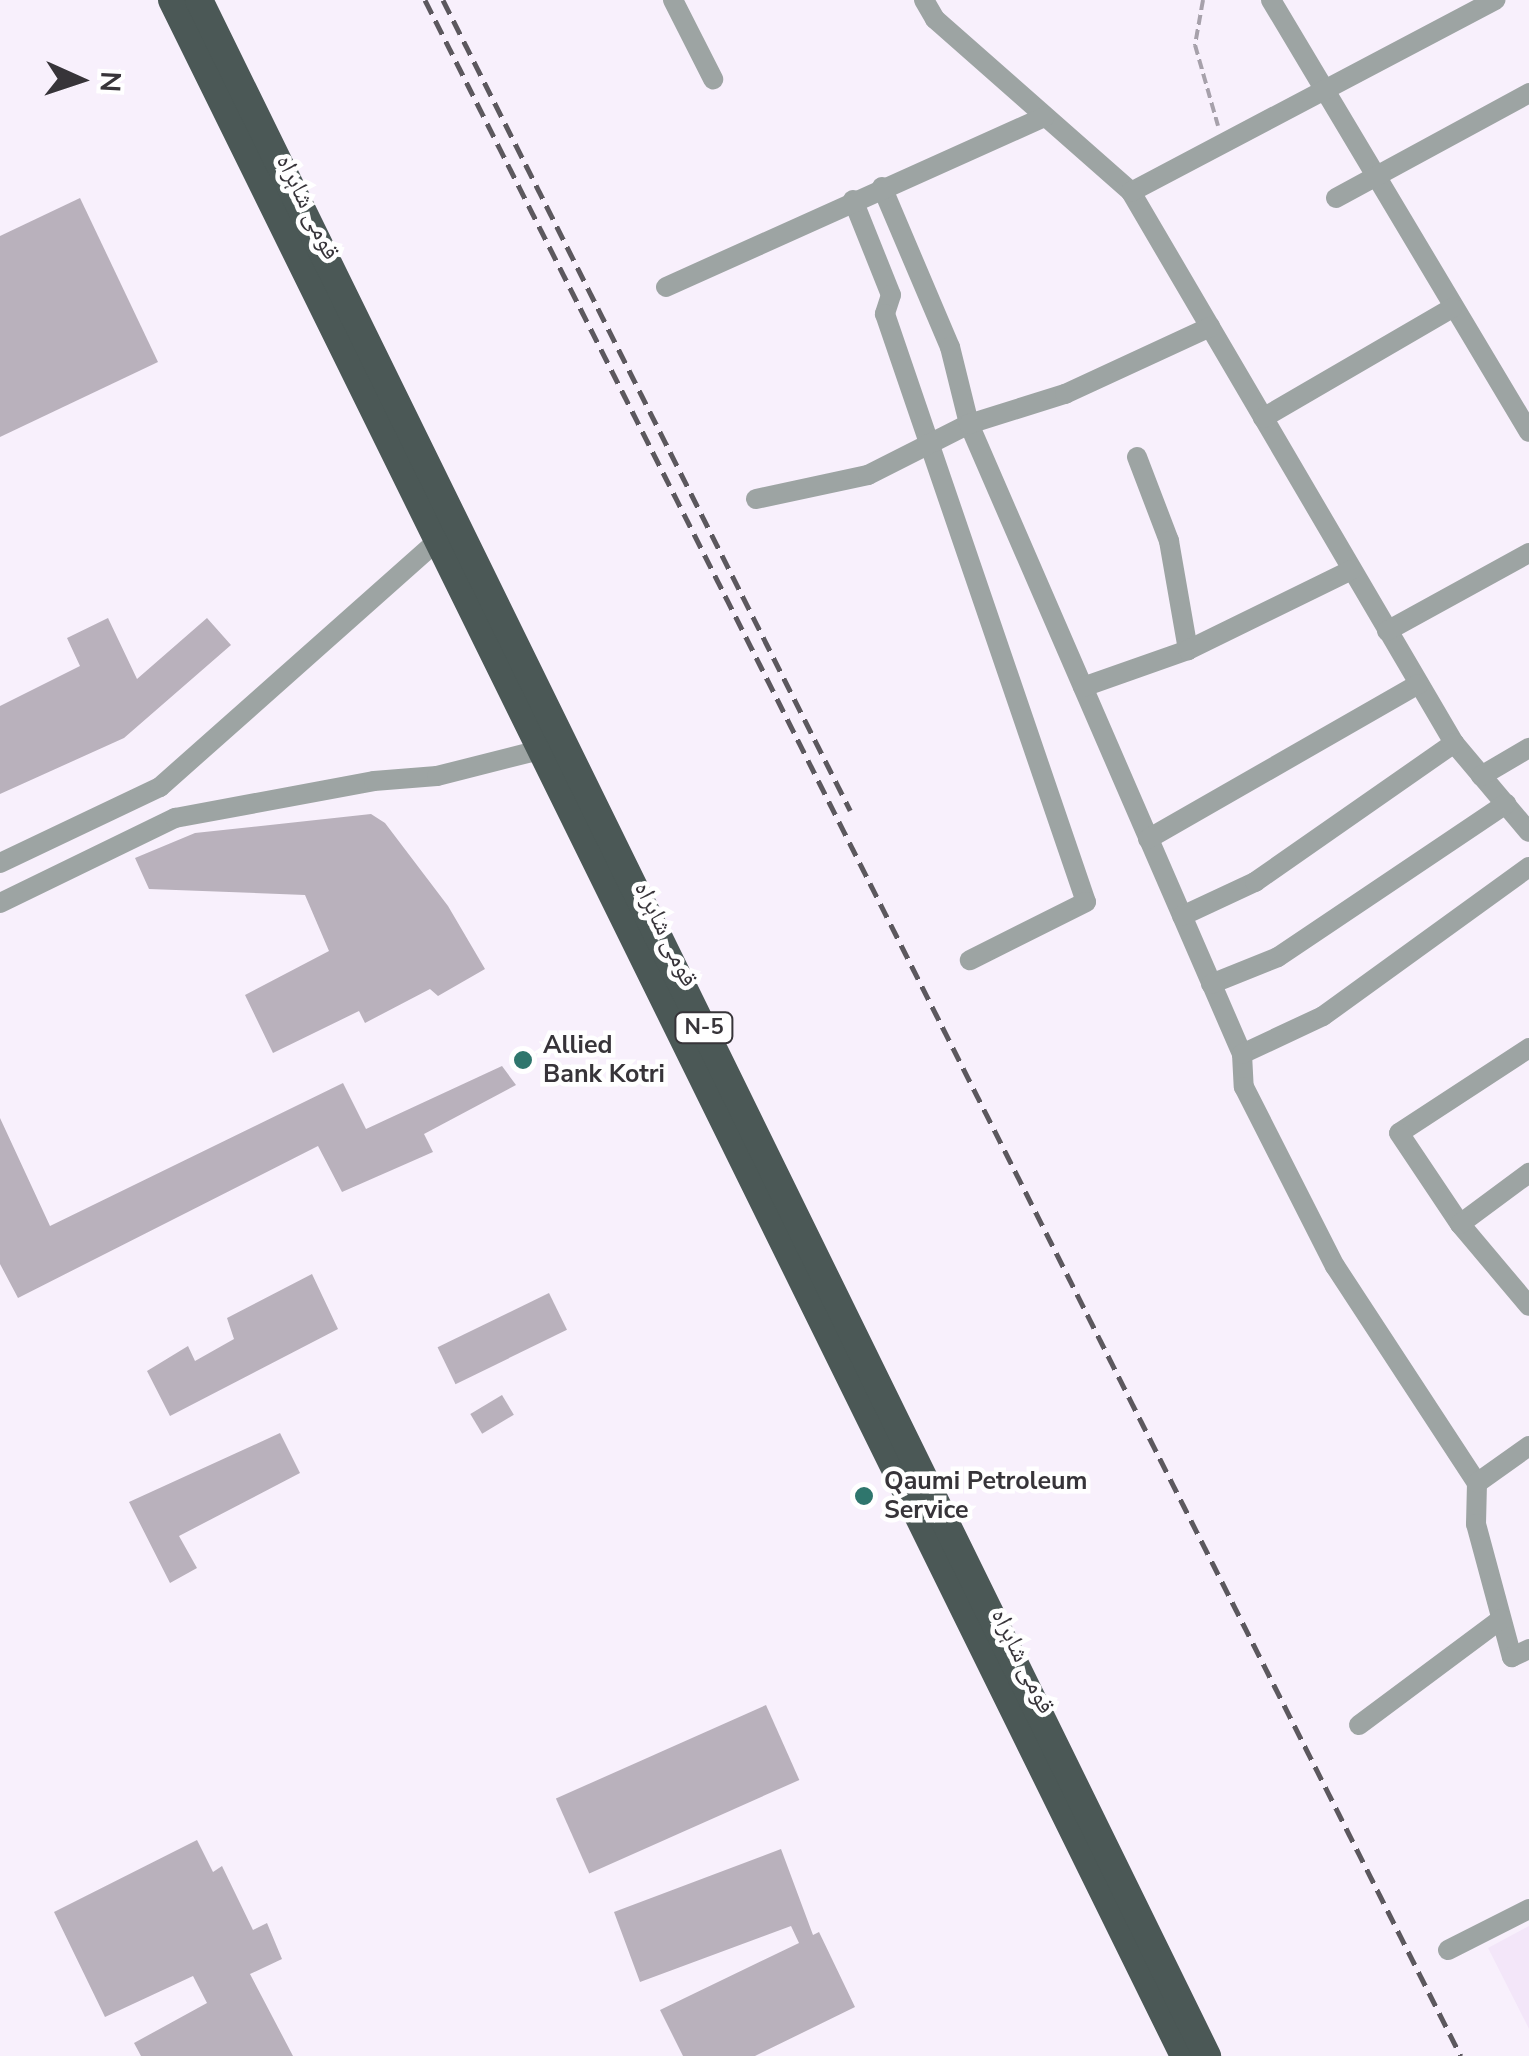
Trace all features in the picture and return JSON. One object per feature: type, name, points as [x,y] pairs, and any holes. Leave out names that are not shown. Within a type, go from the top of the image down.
[{"type":"highway","name":"قومی شاہراہ","points":[[172,0],[447,532],[1208,2056]]},
{"type":"highway","name":"قومی شاہراہ","points":[[199,0],[447,532]]},
{"type":"highway","name":"قومی شاہراہ","points":[[553,746],[1184,2056]]},
{"type":"street","points":[[673,0],[713,79]]},
{"type":"street","points":[[924,0],[936,19],[1131,192],[1454,744],[1529,832]]},
{"type":"street","points":[[1270,0],[1529,432]]},
{"type":"street","points":[[1131,192],[1322,87],[1495,0]]},
{"type":"street","points":[[1336,198],[1373,173],[1529,93]]},
{"type":"street","points":[[666,287],[1045,116]]},
{"type":"street","points":[[882,187],[950,348],[969,424],[1242,1054],[1244,1087],[1335,1266],[1478,1483],[1476,1524],[1512,1656],[1529,1649]]},
{"type":"street","points":[[852,200],[891,294],[885,314],[932,442],[1086,902],[970,960]]},
{"type":"street","points":[[1263,418],[1452,308]]},
{"type":"street","points":[[756,498],[868,474],[969,424],[1066,394],[1210,327]]},
{"type":"street","points":[[1137,458],[1169,541],[1188,650]]},
{"type":"street","points":[[0,863],[160,787],[447,532]]},
{"type":"street","points":[[1387,631],[1529,553]]},
{"type":"street","points":[[1083,688],[1188,650],[1352,570]]},
{"type":"street","points":[[1148,839],[1419,684]]},
{"type":"street","points":[[1182,916],[1255,882],[1454,744]]},
{"type":"street","points":[[0,902],[175,818],[374,780],[437,776],[553,746]]},
{"type":"street","points":[[1481,776],[1529,748]]},
{"type":"street","points":[[1211,984],[1278,957],[1506,804]]},
{"type":"street","points":[[1242,1054],[1323,1016],[1529,866]]},
{"type":"street","points":[[1528,1302],[1460,1224],[1400,1133],[1529,1048]]},
{"type":"street","points":[[1460,1224],[1529,1174]]},
{"type":"street","points":[[1478,1483],[1529,1446]]},
{"type":"street","points":[[1359,1725],[1501,1618]]},
{"type":"street","points":[[1448,1950],[1529,1909]]},
{"type":"path","points":[[1203,0],[1195,45],[1222,142]]},
{"type":"shaded area","points":[[1529,1926],[1529,2029],[1488,1948]]},
{"type":"building","points":[[80,198],[158,362],[0,437],[0,236]]},
{"type":"building","points":[[108,618],[137,679],[207,618],[231,645],[124,738],[0,794],[0,706],[80,666],[67,638]]},
{"type":"building","points":[[371,814],[385,823],[448,906],[485,969],[438,996],[430,989],[365,1023],[359,1011],[273,1053],[245,995],[329,951],[305,895],[149,889],[135,858],[195,833]]},
{"type":"building","points":[[502,1066],[516,1085],[424,1134],[433,1152],[342,1192],[318,1146],[18,1298],[0,1264],[0,1118],[50,1226],[343,1083],[366,1129]]},
{"type":"building","points":[[312,1274],[338,1329],[170,1416],[147,1371],[188,1346],[195,1361],[234,1339],[227,1318]]},
{"type":"building","points":[[549,1293],[567,1330],[456,1384],[438,1347]]},
{"type":"building","points":[[502,1395],[514,1415],[482,1434],[470,1414]]},
{"type":"building","points":[[280,1433],[300,1473],[179,1536],[197,1568],[170,1583],[129,1502]]},
{"type":"building","points":[[766,1705],[799,1780],[589,1873],[556,1799]]},
{"type":"building","points":[[197,1840],[213,1872],[222,1866],[253,1930],[267,1923],[282,1959],[250,1974],[293,2056],[141,2056],[134,2043],[207,2003],[193,1976],[105,2017],[54,1912]]},
{"type":"building","points":[[781,1849],[813,1935],[819,1932],[855,2007],[755,2056],[683,2056],[660,2010],[799,1943],[791,1926],[640,1982],[614,1912]]},
{"type":"railway","points":[[425,0],[1461,2056]]},
{"type":"railway","points":[[443,0],[850,810]]},
{"type":"place","name":"Allied Bank Kotri","points":[[523,1060]]},
{"type":"place","name":"Qaumi Petroleum Service","points":[[864,1496]]}]
